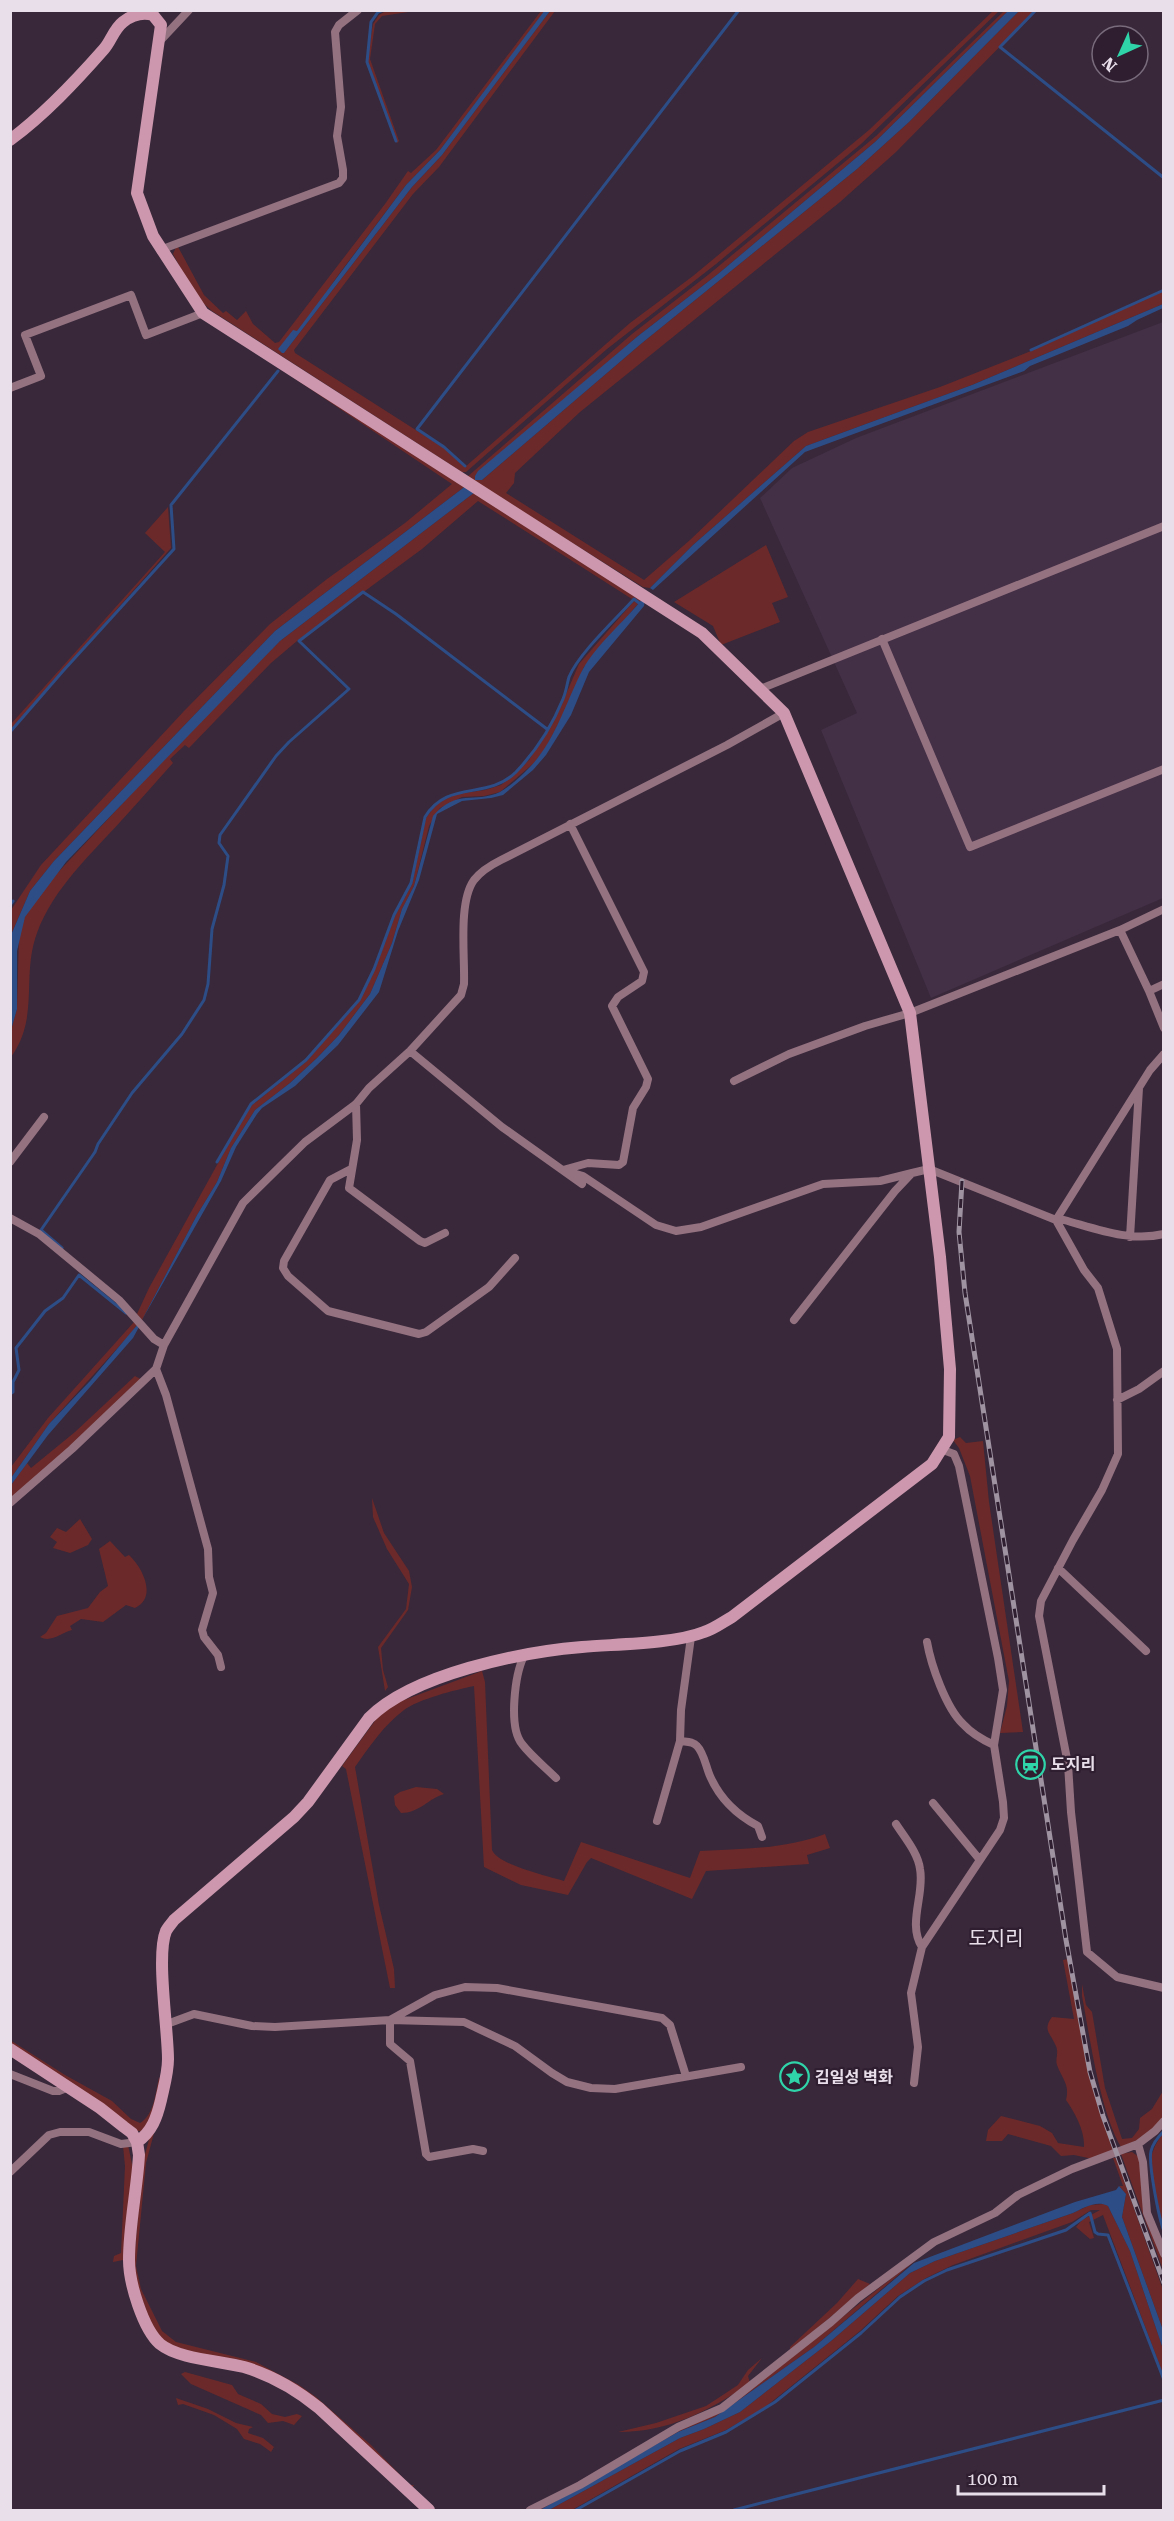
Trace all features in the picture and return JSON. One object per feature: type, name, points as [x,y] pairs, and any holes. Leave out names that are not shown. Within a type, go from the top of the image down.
[{"type":"street","points":[[159,42],[189,10]]},
{"type":"street","points":[[160,250],[339,183],[343,178],[343,170],[337,136],[341,107],[335,32],[339,25],[358,10]]},
{"type":"street","points":[[10,140],[37,120],[107,46],[124,21],[138,14],[154,13],[161,25],[137,193],[160,250],[203,313],[702,633],[784,713],[910,1013],[950,1369],[951,1418],[949,1437],[943,1450],[918,1476],[732,1617],[705,1632],[691,1636],[570,1648],[524,1656],[434,1680],[396,1696],[369,1718],[301,1809],[174,1920],[166,1930],[162,1957],[168,2062],[159,2110],[146,2135],[136,2142],[121,2144],[89,2133],[49,2134],[10,2172]]},
{"type":"street","points":[[10,388],[41,376],[25,335],[131,296],[146,335],[203,313]]},
{"type":"street","points":[[759,689],[1164,526]]},
{"type":"street","points":[[882,639],[970,847],[1164,769]]},
{"type":"street","points":[[10,1503],[156,1369],[164,1345],[199,1286],[243,1203],[304,1142],[356,1104],[461,995],[464,984],[465,912],[467,895],[474,881],[490,866],[727,745],[784,713]]},
{"type":"street","points":[[563,1170],[588,1163],[619,1165],[623,1162],[633,1108],[646,1087],[648,1079],[612,1006],[618,997],[642,981],[644,972],[570,824]]},
{"type":"street","points":[[734,1081],[789,1054],[865,1026],[910,1013],[1120,930],[1164,909]]},
{"type":"street","points":[[1120,930],[1164,1028]]},
{"type":"street","points":[[1149,991],[1164,984]]},
{"type":"street","points":[[410,1050],[502,1126],[582,1184]]},
{"type":"street","points":[[1056,1220],[1139,1087],[1164,1054]]},
{"type":"street","points":[[1130,1237],[1139,1087]]},
{"type":"street","points":[[356,1104],[357,1140],[349,1188],[420,1241],[425,1243],[445,1233]]},
{"type":"street","points":[[10,1162],[44,1117]]},
{"type":"street","points":[[351,1169],[330,1180],[284,1261],[284,1269],[288,1276],[328,1311],[409,1332],[426,1332],[489,1287],[515,1258]]},
{"type":"street","points":[[563,1170],[583,1176],[656,1225],[676,1231],[701,1227],[823,1184],[880,1181],[929,1169],[1056,1220],[1130,1237],[1147,1238],[1164,1233]]},
{"type":"street","points":[[794,1320],[912,1173]]},
{"type":"street","points":[[10,1218],[39,1234],[119,1300],[154,1339],[164,1345]]},
{"type":"street","points":[[1056,1220],[1084,1270],[1098,1288],[1117,1349],[1118,1454],[1102,1490],[1041,1601],[1039,1616],[1068,1764],[1071,1812],[1087,1952],[1117,1977],[1164,1988]]},
{"type":"street","points":[[156,1369],[166,1395],[208,1549],[209,1577],[213,1593],[202,1630],[204,1637],[218,1655],[221,1667]]},
{"type":"street","points":[[1117,1400],[1139,1389],[1164,1371]]},
{"type":"street","points":[[914,2083],[918,2047],[911,1993],[922,1947],[1000,1830],[1004,1818],[994,1745],[1003,1690],[998,1658],[959,1466],[954,1454],[943,1450]]},
{"type":"street","points":[[1058,1568],[1146,1651]]},
{"type":"street","points":[[657,1821],[680,1741],[681,1710],[691,1636]]},
{"type":"street","points":[[927,1642],[936,1674],[952,1709],[962,1724],[979,1738],[994,1745]]},
{"type":"street","points":[[524,1656],[517,1670],[514,1717],[520,1742],[556,1778]]},
{"type":"street","points":[[680,1741],[693,1743],[699,1747],[711,1778],[725,1800],[740,1816],[758,1826],[762,1837]]},
{"type":"street","points":[[933,1803],[980,1860]]},
{"type":"street","points":[[896,1824],[920,1867],[922,1885],[916,1937],[922,1947]]},
{"type":"street","points":[[390,2020],[435,1995],[465,1988],[497,1988],[662,2018],[670,2025],[686,2076]]},
{"type":"street","points":[[167,2024],[194,2014],[252,2026],[275,2027],[390,2020],[464,2022],[515,2046],[567,2082],[591,2088],[615,2089],[741,2067]]},
{"type":"street","points":[[390,2020],[390,2044],[410,2061],[426,2154],[429,2157],[472,2149],[483,2151]]},
{"type":"street","points":[[10,2049],[69,2086],[132,2133],[136,2142],[138,2164],[129,2262],[134,2288],[148,2329],[167,2348],[243,2367],[274,2379],[299,2394],[319,2408],[429,2511]]},
{"type":"street","points":[[10,2074],[53,2091],[69,2086]]},
{"type":"street","points":[[530,2511],[580,2485],[678,2427],[734,2400],[858,2298],[934,2242],[994,2213],[1018,2195],[1072,2169],[1138,2144],[1164,2121]]},
{"type":"street","points":[[1138,2144],[1143,2162],[1147,2213],[1164,2254]]},
{"type":"shaded area","points":[[386,11],[415,11],[382,16],[375,24],[370,59],[399,141],[397,143],[367,60],[373,24],[379,15]]},
{"type":"shaded area","points":[[541,11],[545,11],[440,150],[406,185],[339,274],[284,353],[412,187],[442,155],[550,11],[555,11],[439,167],[413,194],[294,350],[295,353],[444,448],[465,467],[630,323],[693,276],[869,130],[993,11],[999,11],[861,144],[716,264],[607,349],[466,472],[462,472],[212,311],[196,297],[173,254],[177,245],[204,295],[223,313],[226,311],[237,320],[246,311],[253,324],[275,343],[279,342],[408,171],[411,173],[436,150]]},
{"type":"shaded area","points":[[1004,11],[1008,11],[875,142],[718,274],[638,336],[475,476],[482,480],[642,343],[857,169],[909,122],[1019,11],[1035,11],[896,152],[840,202],[580,412],[515,473],[514,483],[506,493],[644,580],[690,540],[794,441],[808,432],[940,387],[1031,351],[1163,291],[1163,304],[972,385],[806,446],[693,545],[650,588],[643,587],[467,477],[632,334],[708,275],[876,136]]},
{"type":"shaded area","points":[[1163,322],[1163,898],[931,998],[821,730],[857,713],[760,498],[792,468],[856,438]]},
{"type":"shaded area","points":[[276,366],[467,485],[275,631],[54,861],[30,891],[11,935],[11,910],[41,865],[185,710],[270,624],[327,579],[405,523],[452,484]]},
{"type":"shaded area","points":[[475,492],[643,598],[640,602],[632,599],[478,501],[422,549],[297,641],[271,663],[189,748],[185,745],[170,759],[173,763],[73,873],[44,917],[37,933],[32,949],[25,1027],[20,1042],[11,1057],[11,1030],[17,1009],[19,934],[25,916],[49,882],[209,711],[280,641]]},
{"type":"shaded area","points":[[168,507],[171,548],[11,729],[11,724],[165,552],[145,533]]},
{"type":"shaded area","points":[[766,545],[788,597],[772,603],[780,622],[721,645],[713,626],[674,602]]},
{"type":"shaded area","points":[[634,601],[638,604],[584,667],[569,704],[545,749],[534,763],[500,792],[484,796],[462,797],[440,808],[429,826],[414,886],[402,909],[392,943],[370,994],[339,1035],[317,1058],[290,1083],[255,1110],[231,1148],[217,1182],[197,1215],[142,1320],[137,1314],[149,1288],[243,1118],[252,1105],[307,1061],[359,1001],[375,969],[395,916],[412,884],[426,818],[438,803],[456,794],[501,785],[529,760],[560,708],[579,664]]},
{"type":"shaded area","points":[[134,1322],[137,1325],[132,1332],[49,1424],[11,1478],[11,1467],[48,1418]]},
{"type":"shaded area","points":[[135,1376],[142,1380],[11,1498],[11,1485],[27,1463],[31,1468],[75,1432]]},
{"type":"shaded area","points":[[960,1437],[966,1443],[983,1441],[989,1502],[1023,1732],[1000,1733],[1007,1706],[1009,1681],[970,1476],[959,1448],[953,1440]]},
{"type":"shaded area","points":[[372,1498],[384,1533],[409,1571],[412,1587],[408,1610],[381,1648],[383,1670],[388,1687],[385,1691],[378,1647],[406,1609],[409,1584],[387,1549],[373,1517]]},
{"type":"shaded area","points":[[80,1519],[92,1539],[88,1545],[70,1553],[53,1548],[57,1542],[50,1537],[57,1528],[66,1532]]},
{"type":"shaded area","points":[[110,1541],[125,1557],[129,1555],[134,1560],[143,1574],[147,1590],[142,1603],[135,1608],[126,1605],[103,1622],[81,1619],[70,1626],[72,1630],[48,1639],[40,1637],[46,1633],[57,1616],[88,1608],[100,1592],[108,1586],[99,1549]]},
{"type":"shaded area","points":[[482,1671],[485,1682],[492,1850],[513,1865],[564,1881],[581,1842],[690,1878],[700,1851],[747,1849],[795,1843],[825,1834],[830,1848],[807,1855],[809,1864],[706,1871],[692,1899],[591,1858],[568,1895],[521,1885],[484,1867],[474,1686],[438,1695],[411,1706],[390,1722],[355,1767],[379,1905],[394,1969],[395,1988],[390,1988],[346,1769],[342,1766],[377,1718],[396,1703]]},
{"type":"shaded area","points":[[416,1787],[437,1789],[444,1794],[413,1811],[401,1813],[395,1805],[394,1796]]},
{"type":"shaded area","points":[[1068,1959],[1090,2080],[1113,2151],[1093,2159],[1074,2155],[1061,2156],[1051,2146],[1008,2134],[1002,2141],[986,2141],[988,2130],[1001,2116],[1040,2126],[1052,2133],[1058,2143],[1084,2147],[1081,2129],[1066,2100],[1066,2086],[1057,2063],[1057,2049],[1048,2032],[1049,2021],[1052,2017],[1074,2019],[1063,1960]]},
{"type":"shaded area","points":[[1082,1984],[1086,2005],[1092,2012],[1105,2088],[1122,2139],[1132,2138],[1139,2129],[1140,2118],[1152,2109],[1163,2091],[1162,2119],[1145,2137],[1121,2147],[1107,2114],[1092,2053]]},
{"type":"shaded area","points":[[10,2040],[65,2075],[112,2101],[131,2119],[140,2123],[145,2120],[151,2109],[159,2077],[161,2091],[159,2098],[143,2132],[133,2130],[11,2046]]},
{"type":"shaded area","points":[[151,2132],[154,2133],[146,2163],[136,2266],[141,2289],[162,2331],[176,2342],[256,2362],[299,2385],[371,2445],[410,2485],[414,2485],[412,2488],[299,2389],[167,2344],[152,2330],[133,2270],[143,2162]]},
{"type":"shaded area","points":[[1163,2133],[1163,2228],[1151,2159]]},
{"type":"shaded area","points":[[128,2145],[133,2169],[125,2256],[123,2260],[113,2262],[114,2256],[121,2253],[125,2166],[123,2146]]},
{"type":"shaded area","points":[[1132,2152],[1139,2157],[1145,2213],[1163,2261],[1163,2270],[1121,2154]]},
{"type":"shaded area","points":[[1113,2158],[1116,2158],[1163,2290],[1163,2330],[1122,2217],[1126,2194],[1119,2186],[1123,2186]]},
{"type":"shaded area","points":[[1090,2205],[1108,2206],[1130,2251],[1163,2349],[1163,2374],[1103,2215],[1089,2222],[1094,2238],[1090,2239],[1076,2227],[1082,2220],[1100,2210],[1091,2210],[1072,2222],[953,2265],[926,2278],[898,2296],[860,2331],[764,2408],[726,2430],[679,2449],[572,2510],[549,2510],[680,2438],[740,2412],[831,2341],[910,2273],[935,2261]]},
{"type":"shaded area","points":[[923,2254],[814,2347],[715,2417],[678,2432],[540,2510],[535,2510],[728,2402],[791,2357]]},
{"type":"shaded area","points":[[858,2279],[870,2284],[790,2351],[790,2347],[837,2303]]},
{"type":"shaded area","points":[[762,2358],[748,2376],[750,2383],[704,2411],[671,2424],[637,2431],[618,2432],[656,2423],[706,2406],[738,2385],[748,2370]]},
{"type":"shaded area","points":[[185,2372],[232,2385],[238,2394],[261,2404],[272,2414],[285,2417],[297,2414],[302,2416],[294,2425],[283,2421],[268,2423],[261,2415],[191,2384],[181,2374]]},
{"type":"shaded area","points":[[176,2398],[208,2409],[236,2423],[253,2427],[248,2433],[263,2438],[274,2447],[271,2452],[260,2444],[244,2439],[237,2429],[214,2415],[183,2404],[178,2405]]},
{"type":"water","points":[[545,10],[550,11],[442,155],[412,187],[282,353],[278,349],[293,330],[297,331],[406,185],[440,150]]},
{"type":"water","points":[[1008,11],[1019,11],[909,122],[857,169],[642,343],[482,480],[475,480],[478,471],[638,336],[718,274],[875,142]]},
{"type":"water","points":[[1163,304],[1163,308],[1128,326],[1030,366],[1024,371],[805,452],[653,590],[650,588],[693,545],[806,446],[972,385]]},
{"type":"water","points":[[467,485],[475,492],[280,641],[66,862],[25,917],[17,951],[17,1009],[11,1030],[11,935],[30,891],[54,861],[275,631]]},
{"type":"water","points":[[643,598],[644,606],[589,672],[571,715],[546,755],[533,770],[503,795],[462,801],[437,814],[419,880],[398,931],[379,992],[338,1045],[295,1086],[262,1108],[257,1114],[236,1147],[221,1181],[142,1320],[197,1215],[217,1182],[231,1148],[255,1110],[290,1083],[317,1058],[339,1035],[370,994],[392,943],[402,909],[414,886],[433,816],[442,807],[458,799],[482,797],[500,792],[525,772],[552,736],[589,660]]},
{"type":"water","points":[[138,1324],[139,1327],[133,1338],[48,1435],[11,1485],[11,1478],[49,1424],[90,1381]]},
{"type":"water","points":[[1119,2186],[1126,2194],[1122,2217],[1163,2330],[1163,2349],[1130,2251],[1108,2206],[1090,2205],[935,2261],[910,2273],[831,2341],[740,2412],[680,2438],[549,2510],[540,2510],[678,2432],[715,2417],[814,2347],[914,2263],[1075,2202],[1116,2190]]},
{"type":"waterway","points":[[383,10],[378,12],[371,22],[367,62],[396,141]]},
{"type":"waterway","points":[[465,466],[444,447],[417,429],[739,10]]},
{"type":"waterway","points":[[1036,10],[1000,47],[1164,178]]},
{"type":"waterway","points":[[1031,350],[1164,290]]},
{"type":"waterway","points":[[10,732],[174,549],[171,505],[278,371]]},
{"type":"waterway","points":[[62,1248],[41,1230],[95,1152],[132,1093],[182,1034],[204,1000],[208,984],[212,929],[224,885],[228,856],[219,843],[220,835],[276,756],[349,689],[299,641],[363,592],[396,614],[547,729]]},
{"type":"waterway","points":[[217,1162],[251,1104],[306,1060],[359,1000],[374,969],[394,915],[411,883],[425,817],[434,805],[456,794],[493,786],[505,781],[516,772],[537,747],[549,728],[563,699],[569,677],[581,658],[598,636],[634,599],[639,603]]},
{"type":"waterway","points":[[10,905],[13,901]]},
{"type":"waterway","points":[[10,1394],[13,1392],[13,1382],[19,1370],[16,1348],[45,1311],[63,1298],[79,1275],[126,1313]]},
{"type":"waterway","points":[[1164,2131],[1153,2145],[1150,2157],[1154,2191],[1164,2231]]},
{"type":"waterway","points":[[576,2510],[680,2451],[726,2432],[775,2402],[861,2333],[900,2297],[924,2281],[947,2270],[1066,2230],[1090,2213],[1095,2232],[1108,2235],[1164,2380]]},
{"type":"waterway","points":[[734,2510],[1164,2400]]},
{"type":"railway","points":[[962,1181],[959,1232],[965,1293],[1066,1940],[1090,2072],[1103,2116],[1164,2283]]},
{"type":"place","name":"도지리","points":[[1030,1764]]},
{"type":"place","name":"김일성 벽화","points":[[794,2077]]},
{"type":"district","name":"도지리","points":[[996,1938]]}]
